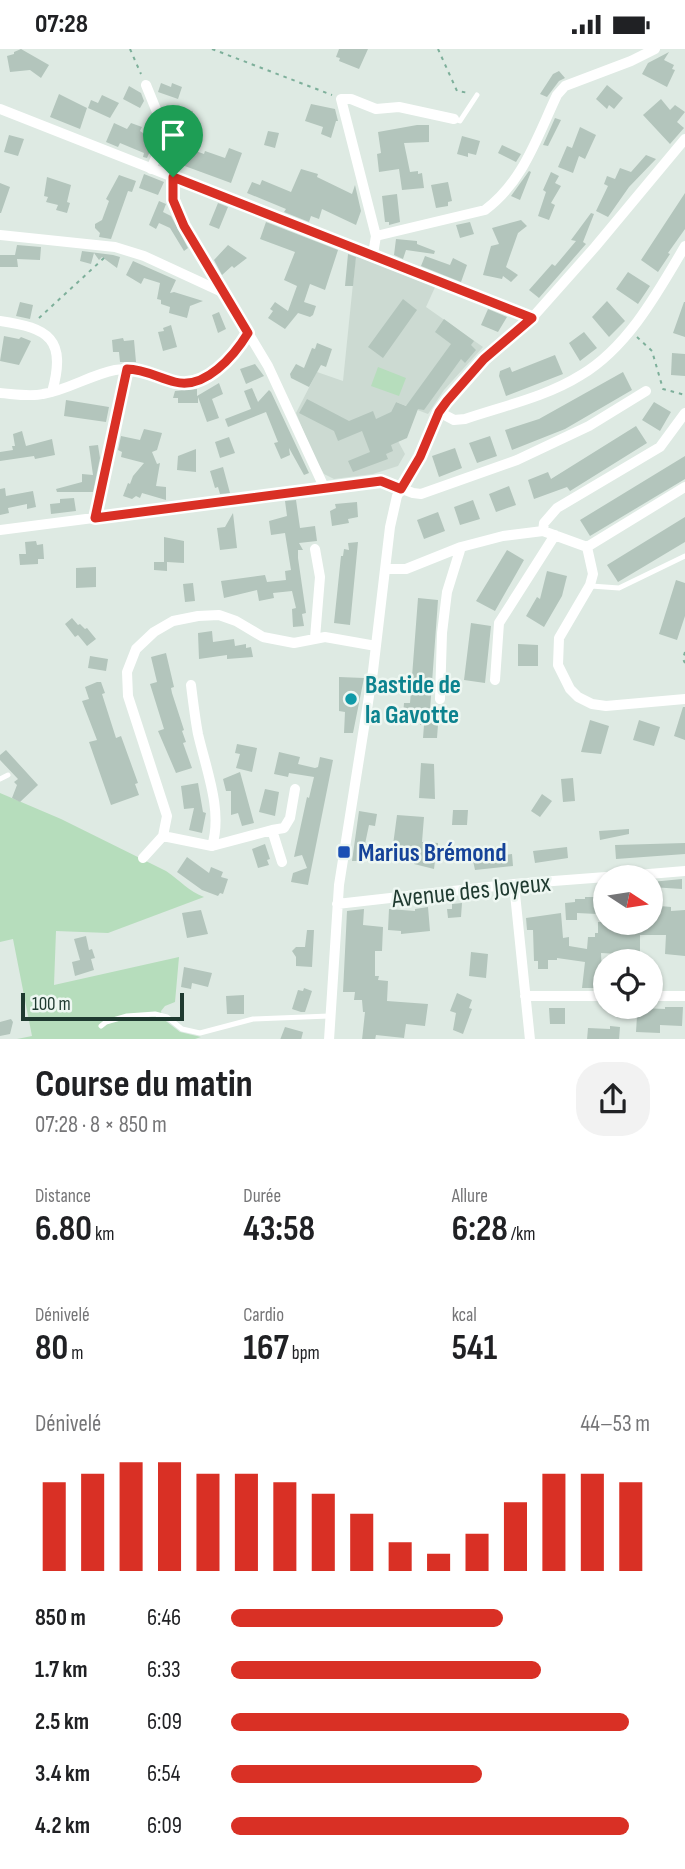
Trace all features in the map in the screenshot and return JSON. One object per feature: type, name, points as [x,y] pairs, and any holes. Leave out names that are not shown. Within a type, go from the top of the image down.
[{"type":"street","points":[[376,236],[485,210],[499,200],[516,181],[557,95],[565,86],[655,49]]},
{"type":"street","points":[[146,85],[166,134],[151,169]]},
{"type":"street","points":[[373,254],[376,236],[341,99],[351,99],[376,109],[407,108],[454,119]]},
{"type":"street","points":[[0,109],[532,318]]},
{"type":"street","points":[[329,1039],[337,904],[376,646],[393,510],[401,489],[420,457],[439,412],[484,359],[532,318],[685,139]]},
{"type":"street","points":[[173,177],[173,200],[184,226],[268,366],[324,487]]},
{"type":"street","points":[[0,235],[115,247],[144,256],[222,292]]},
{"type":"street","points":[[439,412],[454,420],[465,419],[545,392],[581,375],[612,350],[647,308],[685,246]]},
{"type":"street","points":[[0,321],[31,326],[50,338],[56,351],[57,374],[52,392]]},
{"type":"street","points":[[0,393],[40,395],[114,370],[127,369],[189,384],[200,380],[228,361],[248,333]]},
{"type":"street","points":[[95,518],[127,369]]},
{"type":"street","points":[[0,530],[381,481],[421,494],[517,460],[589,426],[646,391]]},
{"type":"street","points":[[543,531],[544,523],[557,508],[660,447],[685,412]]},
{"type":"street","points":[[587,547],[685,487]]},
{"type":"street","points":[[386,569],[406,569],[461,547],[503,536],[543,531],[587,547]]},
{"type":"street","points":[[495,680],[499,623],[555,535]]},
{"type":"street","points":[[440,699],[447,592],[461,547]]},
{"type":"street","points":[[587,547],[593,574],[590,586],[559,638],[558,665],[570,689],[585,701],[606,706],[685,699]]},
{"type":"street","points":[[314,638],[320,577],[316,549]]},
{"type":"street","points":[[143,858],[163,836],[166,816],[128,696],[127,672],[136,649],[154,632],[173,621],[219,615],[236,621],[263,638],[294,643],[325,638],[376,646]]},
{"type":"street","points":[[191,685],[215,808],[216,834],[212,846]]},
{"type":"street","points":[[163,836],[212,846],[284,828],[290,818],[295,789]]},
{"type":"street","points":[[272,829],[282,862]]},
{"type":"street","points":[[663,873],[685,871]]},
{"type":"street","name":"Avenue des Joyeux","points":[[337,904],[593,878]]},
{"type":"street","points":[[514,884],[530,1039]]},
{"type":"street","points":[[526,996],[593,996]]},
{"type":"street","points":[[663,996],[685,996]]},
{"type":"lane","points":[[454,119],[460,121],[477,95]]},
{"type":"lane","points":[[590,586],[619,588],[685,556]]},
{"type":"lane","points":[[0,779],[8,775]]},
{"type":"lane","points":[[101,1026],[116,1018],[156,1014],[167,1017],[182,1029],[200,1033],[258,1019],[331,1016]]},
{"type":"path","points":[[130,49],[146,85]]},
{"type":"path","points":[[212,49],[341,99]]},
{"type":"path","points":[[438,49],[457,91],[477,95]]},
{"type":"path","points":[[31,326],[115,247]]},
{"type":"path","points":[[629,330],[652,351],[663,389],[685,395]]},
{"type":"path","points":[[685,652],[685,663]]},
{"type":"shaded area","points":[[356,254],[436,285],[426,307],[483,347],[444,390],[428,414],[396,402],[391,412],[398,441],[405,454],[398,466],[373,474],[334,479],[324,474],[314,457],[296,413],[317,372],[343,381]]},
{"type":"green space","points":[[378,367],[406,378],[399,396],[371,386]]},
{"type":"green space","points":[[0,793],[61,819],[166,871],[204,897],[108,933],[56,931],[54,985],[179,957],[175,1002],[165,1006],[161,1011],[162,1018],[180,1032],[201,1037],[17,1039],[32,1036],[13,939],[0,942]]},
{"type":"building","points":[[21,49],[49,65],[41,78],[30,70],[10,72],[7,56]]},
{"type":"building","points":[[339,49],[368,49],[359,69],[339,61],[340,58],[336,57]]},
{"type":"building","points":[[669,52],[664,60],[674,65],[672,69],[675,70],[667,87],[642,74],[648,63]]},
{"type":"building","points":[[559,71],[565,78],[559,81],[547,97],[540,94],[553,74]]},
{"type":"building","points":[[161,83],[182,87],[178,99],[158,92]]},
{"type":"building","points":[[607,85],[623,98],[614,109],[609,105],[607,109],[596,99]]},
{"type":"building","points":[[129,86],[141,93],[144,101],[140,108],[123,99]]},
{"type":"building","points":[[59,94],[87,108],[80,129],[50,117]]},
{"type":"building","points":[[102,95],[119,103],[110,118],[88,108],[91,100],[98,103]]},
{"type":"building","points":[[661,99],[670,110],[675,105],[685,112],[677,122],[684,128],[670,144],[643,115]]},
{"type":"building","points":[[311,104],[335,109],[338,121],[331,138],[321,134],[323,127],[305,121]]},
{"type":"building","points":[[165,109],[193,111],[187,129],[179,126],[178,130],[173,130]]},
{"type":"building","points":[[555,118],[561,120],[548,146],[543,145]]},
{"type":"building","points":[[114,123],[127,129],[131,123],[142,127],[140,131],[143,133],[157,136],[147,158],[143,157],[144,153],[120,143],[118,147],[106,142]]},
{"type":"building","points":[[429,125],[429,142],[404,143],[410,172],[422,173],[424,188],[402,190],[399,169],[379,172],[377,154],[381,153],[378,132]]},
{"type":"building","points":[[580,127],[596,135],[585,159],[579,156],[573,173],[558,167],[567,146],[572,148]]},
{"type":"building","points":[[268,131],[279,133],[275,148],[264,145]]},
{"type":"building","points":[[9,135],[24,139],[18,156],[4,152]]},
{"type":"building","points":[[462,136],[480,141],[476,155],[468,153],[468,157],[457,154]]},
{"type":"building","points":[[502,145],[521,154],[516,162],[498,153]]},
{"type":"building","points":[[229,148],[242,153],[231,183],[182,165],[186,153],[191,155],[193,150],[225,158]]},
{"type":"building","points":[[646,155],[656,159],[629,187],[608,217],[596,211],[608,186],[604,184],[607,176],[615,179],[620,168],[631,172]]},
{"type":"building","points":[[301,169],[318,174],[317,177],[352,194],[355,185],[361,211],[356,225],[322,209],[319,219],[311,216],[309,222],[247,193],[252,182],[260,185],[262,180],[291,192]]},
{"type":"building","points":[[529,171],[531,172],[520,200],[511,196]]},
{"type":"building","points":[[551,172],[559,176],[555,183],[561,186],[551,203],[555,205],[549,220],[538,216],[546,192],[543,190]]},
{"type":"building","points":[[144,174],[164,182],[158,195],[139,188]]},
{"type":"building","points":[[119,175],[136,181],[132,192],[128,191],[111,239],[99,237],[100,233],[95,224],[102,220],[109,201],[106,199]]},
{"type":"building","points":[[47,177],[71,185],[67,213],[56,210],[58,205],[46,202],[48,197],[44,196]]},
{"type":"building","points":[[448,182],[452,201],[448,202],[448,206],[436,208],[431,185]]},
{"type":"building","points":[[0,183],[10,187],[1,213],[0,213]]},
{"type":"building","points":[[685,193],[685,229],[658,272],[641,260]]},
{"type":"building","points":[[397,194],[400,222],[389,225],[389,222],[385,222],[382,196]]},
{"type":"building","points":[[159,201],[166,204],[163,212],[171,216],[188,248],[184,251],[170,228],[159,223],[156,229],[149,225]]},
{"type":"building","points":[[218,203],[228,207],[219,229],[209,225]]},
{"type":"building","points":[[591,213],[594,214],[583,242],[586,244],[539,298],[529,290],[552,264],[555,266],[576,241],[571,240]]},
{"type":"building","points":[[521,220],[527,226],[518,233],[506,267],[518,275],[511,282],[503,276],[502,279],[483,275],[491,246],[499,244],[492,228]]},
{"type":"building","points":[[266,222],[338,250],[325,290],[310,284],[304,302],[316,306],[313,315],[310,317],[298,313],[285,329],[268,318],[275,302],[288,311],[297,286],[284,280],[295,252],[260,239]]},
{"type":"building","points":[[470,222],[474,234],[460,238],[456,225]]},
{"type":"building","points":[[396,239],[417,241],[417,244],[435,251],[434,254],[406,250],[403,259],[394,255]]},
{"type":"building","points":[[17,245],[41,247],[40,260],[17,259],[18,267],[0,267],[0,255],[15,255]]},
{"type":"building","points":[[228,245],[247,258],[222,275],[214,260]]},
{"type":"building","points":[[82,251],[120,257],[117,268],[102,257],[99,260],[94,253],[91,264],[80,261]]},
{"type":"building","points":[[348,254],[356,257],[353,286],[345,286]]},
{"type":"building","points":[[425,256],[450,265],[453,258],[467,265],[461,282],[421,266]]},
{"type":"building","points":[[133,261],[176,280],[170,293],[203,301],[190,306],[187,318],[169,313],[170,307],[161,304],[161,300],[157,299],[160,283],[144,278],[141,284],[126,275]]},
{"type":"building","points":[[628,272],[650,286],[638,304],[616,289]]},
{"type":"building","points":[[403,299],[417,310],[383,358],[368,347]]},
{"type":"building","points":[[607,301],[625,321],[609,337],[592,317]]},
{"type":"building","points":[[20,302],[33,305],[30,319],[16,316]]},
{"type":"building","points":[[685,302],[685,337],[673,333]]},
{"type":"building","points":[[488,309],[507,317],[498,332],[481,325]]},
{"type":"building","points":[[219,312],[226,329],[218,333],[212,315]]},
{"type":"building","points":[[444,319],[474,341],[471,345],[476,350],[465,363],[461,359],[424,410],[418,409],[407,438],[391,445],[393,451],[386,454],[388,459],[353,472],[348,461],[370,452],[362,431],[338,441],[334,431],[299,413],[307,399],[349,421],[373,411],[376,419],[391,412],[396,402],[406,406],[451,344],[435,332]]},
{"type":"building","points":[[171,325],[177,347],[163,351],[158,332]]},
{"type":"building","points":[[584,332],[597,348],[580,361],[569,343]]},
{"type":"building","points":[[4,336],[19,339],[21,337],[31,341],[19,365],[0,361]]},
{"type":"building","points":[[123,338],[124,341],[134,340],[136,362],[120,362],[119,352],[113,352],[112,340]]},
{"type":"building","points":[[317,343],[332,349],[326,367],[321,365],[309,387],[291,378],[290,374],[296,364],[304,368],[312,348],[315,349]]},
{"type":"building","points":[[672,353],[685,354],[685,376],[671,375]]},
{"type":"building","points":[[555,355],[563,374],[506,396],[499,376],[500,371],[510,367],[512,372]]},
{"type":"building","points":[[255,364],[264,376],[246,384],[240,369]]},
{"type":"building","points":[[623,372],[632,390],[565,429],[512,450],[505,430],[539,419]]},
{"type":"building","points":[[219,383],[223,394],[212,399],[219,418],[207,422],[198,397],[198,403],[178,403],[178,398],[173,398],[175,391],[197,389],[197,396]]},
{"type":"building","points":[[252,388],[258,402],[269,390],[271,392],[309,473],[304,475],[289,448],[290,455],[281,459],[274,443],[278,442],[266,412],[228,427],[225,419],[251,409],[244,391]]},
{"type":"building","points":[[66,400],[109,407],[106,422],[64,416]]},
{"type":"building","points":[[654,402],[671,412],[660,431],[642,420]]},
{"type":"building","points":[[636,426],[647,443],[570,491],[567,487],[534,499],[528,480],[548,472],[551,479]]},
{"type":"building","points":[[144,429],[162,433],[157,450],[152,452],[157,464],[160,463],[156,486],[166,487],[166,500],[142,493],[140,498],[123,496],[128,483],[130,484],[144,463],[121,457],[122,452],[118,450],[121,436],[140,440]]},
{"type":"building","points":[[22,431],[26,446],[52,439],[55,455],[0,461],[0,452],[13,450],[12,446],[15,446],[13,434]]},
{"type":"building","points":[[490,436],[497,456],[477,463],[469,443]]},
{"type":"building","points":[[229,437],[235,453],[220,458],[215,442]]},
{"type":"building","points":[[98,445],[100,458],[93,492],[57,492],[56,489],[82,482],[82,474],[93,475],[89,446]]},
{"type":"building","points":[[455,448],[462,468],[439,477],[432,456]]},
{"type":"building","points":[[196,449],[196,472],[177,470],[178,456]]},
{"type":"building","points":[[685,456],[685,479],[590,536],[580,520]]},
{"type":"building","points":[[223,467],[230,493],[220,494],[218,487],[215,488],[210,471]]},
{"type":"building","points":[[509,486],[516,505],[496,512],[489,494]]},
{"type":"building","points":[[5,488],[6,496],[33,491],[36,507],[27,509],[27,504],[8,508],[9,513],[0,515],[0,489]]},
{"type":"building","points":[[74,498],[76,511],[51,514],[50,504],[60,503],[60,499]]},
{"type":"building","points":[[296,500],[300,528],[315,526],[317,541],[299,543],[303,550],[298,550],[298,558],[306,613],[302,614],[304,626],[293,627],[292,609],[296,608],[292,591],[273,593],[274,598],[259,601],[257,590],[224,598],[221,581],[265,575],[267,582],[286,580],[285,571],[291,570],[285,533],[271,535],[269,521],[287,516],[285,501]]},
{"type":"building","points":[[473,500],[480,519],[460,525],[454,507]]},
{"type":"building","points":[[357,502],[358,517],[348,519],[349,523],[332,526],[330,511],[336,508],[335,504]]},
{"type":"building","points":[[438,512],[445,531],[424,539],[417,520]]},
{"type":"building","points":[[233,513],[237,548],[220,550],[217,528],[225,527]]},
{"type":"building","points":[[685,517],[685,542],[618,582],[607,565]]},
{"type":"building","points":[[164,537],[184,541],[184,563],[167,562],[167,571],[154,570],[154,562],[164,562]]},
{"type":"building","points":[[36,541],[37,545],[43,544],[44,559],[38,559],[38,564],[20,565],[19,554],[26,554],[25,542]]},
{"type":"building","points":[[358,542],[350,625],[334,623],[341,556],[344,549],[349,550],[348,543]]},
{"type":"building","points":[[507,550],[524,560],[495,611],[476,601]]},
{"type":"building","points":[[96,567],[96,587],[76,588],[76,568]]},
{"type":"building","points":[[547,571],[567,576],[562,596],[544,627],[526,616],[537,597],[540,599]]},
{"type":"building","points":[[676,580],[685,583],[685,616],[677,640],[659,634]]},
{"type":"building","points":[[193,583],[195,601],[185,602],[183,584]]},
{"type":"building","points":[[418,598],[438,600],[430,710],[439,711],[437,738],[423,738],[424,725],[420,725],[421,717],[403,715],[404,703],[410,703]]},
{"type":"building","points":[[72,618],[78,625],[87,628],[96,639],[87,646],[78,635],[75,637],[65,624]]},
{"type":"building","points":[[471,623],[491,626],[485,683],[464,680]]},
{"type":"building","points":[[212,631],[213,642],[234,639],[235,646],[246,644],[246,648],[251,647],[253,657],[227,659],[227,655],[199,659],[198,633]]},
{"type":"building","points":[[518,644],[538,645],[538,666],[518,666]]},
{"type":"building","points":[[166,653],[174,687],[171,688],[172,693],[184,730],[182,731],[186,742],[183,743],[192,768],[176,773],[158,731],[164,729],[150,684],[157,682],[151,657]]},
{"type":"building","points":[[90,656],[108,659],[106,671],[88,668]]},
{"type":"building","name":"Bastide de la Gavotte","points":[[339,677],[364,678],[353,733],[344,733],[345,712],[339,711]]},
{"type":"building","points":[[101,682],[105,693],[102,694],[116,738],[121,736],[138,783],[135,784],[139,795],[111,805],[89,742],[97,740],[82,701],[89,699],[85,687]]},
{"type":"building","points":[[685,707],[685,740],[674,736]]},
{"type":"building","points":[[590,720],[609,726],[601,754],[581,752]]},
{"type":"building","points":[[639,720],[660,727],[654,746],[633,740]]},
{"type":"building","points":[[237,744],[257,748],[252,772],[236,768],[240,754],[235,753]]},
{"type":"building","points":[[6,750],[38,785],[20,802],[12,798],[17,785],[14,782],[18,779],[0,760],[0,755]]},
{"type":"building","points":[[279,752],[300,757],[298,764],[315,768],[318,767],[320,757],[333,760],[308,885],[291,882],[293,873],[307,868],[302,855],[294,857],[314,777],[289,773],[288,777],[274,774]]},
{"type":"building","points":[[421,763],[434,764],[435,799],[419,798]]},
{"type":"building","points":[[240,772],[254,823],[242,826],[238,813],[231,815],[231,791],[226,791],[223,779]]},
{"type":"building","points":[[573,778],[575,801],[563,802],[561,779]]},
{"type":"building","points":[[198,783],[203,812],[206,813],[202,833],[189,830],[194,808],[184,809],[181,786]]},
{"type":"building","points":[[265,789],[279,792],[275,816],[259,812]]},
{"type":"building","points":[[542,794],[552,801],[540,817],[531,811]]},
{"type":"building","points":[[453,810],[468,810],[467,825],[452,825]]},
{"type":"building","points":[[359,811],[377,814],[375,826],[369,825],[365,844],[369,844],[366,861],[352,861]]},
{"type":"building","points":[[397,815],[424,817],[422,842],[438,843],[441,848],[439,862],[435,861],[434,869],[414,864],[415,849],[393,845]]},
{"type":"building","points":[[629,829],[629,834],[600,840],[599,831]]},
{"type":"building","points":[[685,843],[685,854],[616,859],[615,845]]},
{"type":"building","points":[[265,844],[270,859],[267,860],[269,865],[258,868],[252,849]]},
{"type":"building","points":[[493,847],[504,847],[504,855],[512,854],[513,866],[475,870],[472,856],[494,853]]},
{"type":"building","points":[[567,847],[568,858],[535,863],[533,851]]},
{"type":"building","points":[[187,857],[209,873],[211,867],[223,872],[221,877],[228,879],[223,894],[218,896],[202,890],[177,872]]},
{"type":"building","points":[[682,879],[682,889],[663,888],[663,881]]},
{"type":"building","points":[[593,897],[593,914],[577,913],[577,920],[566,920],[565,903]]},
{"type":"building","points":[[462,903],[461,917],[448,918],[447,909],[452,909],[452,904]]},
{"type":"building","points":[[663,906],[671,907],[671,911],[685,910],[685,956],[665,954],[666,935],[663,935]]},
{"type":"building","points":[[428,907],[430,931],[401,934],[401,931],[388,930],[389,909],[415,911]]},
{"type":"building","points":[[364,909],[363,925],[383,927],[382,951],[375,951],[375,976],[379,976],[378,980],[388,981],[387,1001],[428,1004],[425,1026],[406,1024],[404,1038],[376,1035],[375,1039],[362,1039],[365,1012],[362,1000],[354,1000],[355,992],[343,992],[347,911]]},
{"type":"building","points":[[201,910],[208,934],[187,938],[182,913]]},
{"type":"building","points":[[561,913],[563,938],[569,937],[569,946],[587,949],[588,937],[640,935],[640,949],[593,949],[593,988],[582,988],[585,962],[557,958],[548,960],[548,969],[538,969],[538,961],[534,961],[533,930],[527,930],[526,918]]},
{"type":"building","points":[[307,930],[314,930],[312,967],[296,966],[296,957],[292,951],[296,947],[305,947]]},
{"type":"building","points":[[86,936],[89,950],[92,949],[95,958],[91,959],[94,970],[75,976],[72,962],[80,960],[74,939]]},
{"type":"building","points":[[471,952],[488,954],[486,978],[469,976]]},
{"type":"building","points":[[184,967],[212,973],[208,987],[192,983],[191,989],[181,987]]},
{"type":"building","points":[[304,988],[312,991],[305,1012],[292,1009],[298,990],[303,991]]},
{"type":"building","points":[[457,993],[472,1000],[469,1008],[472,1009],[463,1034],[453,1030],[456,1013],[450,1011]]},
{"type":"building","points":[[244,995],[244,1014],[227,1014],[226,996]]},
{"type":"building","points":[[683,1007],[682,1026],[660,1025],[660,1033],[636,1032],[637,1019],[663,1019],[665,1009]]},
{"type":"building","points":[[549,1008],[565,1008],[565,1024],[550,1024]]},
{"type":"building","points":[[11,1019],[13,1022],[10,1034],[0,1036],[0,1022]]},
{"type":"building","points":[[610,1026],[620,1027],[619,1039],[587,1039],[588,1028],[610,1029]]},
{"type":"building","points":[[285,1027],[303,1032],[301,1039],[280,1039]]},
{"type":"place","name":"Bastide de la Gavotte","points":[[351,699]]},
{"type":"place","name":"Marius Brémond","points":[[344,852]]},
{"type":"route","points":[[173,177],[532,318],[484,359],[447,401],[401,489],[381,481],[95,518],[127,369],[189,384],[200,380],[228,361],[248,333],[184,226],[173,200],[173,177]]}]
